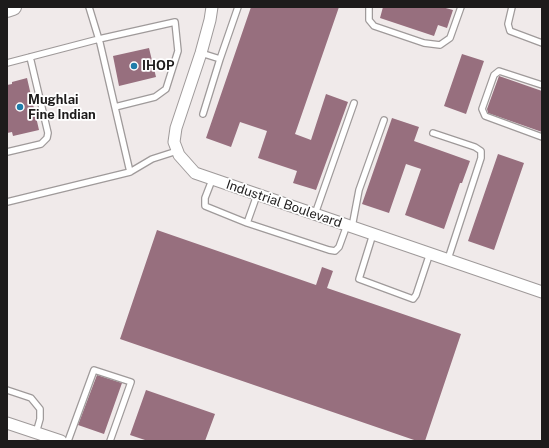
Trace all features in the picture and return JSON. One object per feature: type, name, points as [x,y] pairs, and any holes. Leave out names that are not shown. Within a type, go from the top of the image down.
[{"type":"main road","points":[[7,9],[13,7]]},
{"type":"street","points":[[177,151],[174,142],[176,128],[201,53],[212,7]]},
{"type":"street","name":"Industrial Boulevard","points":[[177,151],[186,165],[195,173],[212,180],[542,292]]},
{"type":"street","points":[[7,423],[40,436],[61,441]]},
{"type":"lane","points":[[90,7],[99,39],[130,172]]},
{"type":"lane","points":[[202,114],[238,7]]},
{"type":"lane","points":[[370,7],[369,20],[374,26],[424,43],[440,45],[450,38],[461,7]]},
{"type":"lane","points":[[512,7],[508,24],[510,31],[542,42]]},
{"type":"lane","points":[[7,63],[99,39],[175,22],[178,51],[166,89],[155,97],[115,107]]},
{"type":"lane","points":[[201,53],[220,59]]},
{"type":"lane","points":[[7,152],[41,144],[48,138],[30,57]]},
{"type":"lane","points":[[542,85],[499,71],[494,75],[482,109],[485,116],[542,137]]},
{"type":"lane","points":[[314,214],[354,104]]},
{"type":"lane","points":[[212,180],[205,198],[205,206],[247,223],[328,250],[335,250],[339,247],[349,226],[359,190],[384,120]]},
{"type":"lane","points":[[433,133],[475,147],[481,151],[481,158],[448,259]]},
{"type":"lane","points":[[7,202],[130,172],[152,159],[177,151]]},
{"type":"lane","points":[[247,223],[257,195]]},
{"type":"lane","points":[[373,234],[358,279],[413,299],[416,295],[430,253]]},
{"type":"lane","points":[[68,441],[94,370],[131,382],[110,441]]},
{"type":"lane","points":[[7,390],[31,398],[40,409],[40,436]]},
{"type":"building","points":[[251,7],[339,7],[295,134],[311,140],[326,94],[348,102],[316,190],[293,183],[297,171],[258,158],[267,131],[240,122],[231,147],[206,138]]},
{"type":"building","points":[[383,7],[442,7],[453,10],[447,28],[438,25],[434,36],[380,18]]},
{"type":"building","name":"IHOP","points":[[149,48],[156,77],[119,86],[113,56]]},
{"type":"building","points":[[462,54],[484,61],[466,114],[444,106]]},
{"type":"building","points":[[499,76],[542,91],[542,132],[488,113],[487,109]]},
{"type":"building","name":"Mughlai Fine Indian","points":[[27,78],[39,130],[13,136],[12,132],[7,133],[7,85]]},
{"type":"building","points":[[392,118],[419,127],[414,141],[470,161],[462,183],[460,183],[444,229],[405,215],[421,169],[406,164],[389,213],[362,204]]},
{"type":"building","points":[[498,154],[524,163],[494,250],[468,241]]},
{"type":"building","points":[[157,230],[316,285],[322,267],[333,271],[327,288],[461,334],[425,441],[417,441],[120,339]]},
{"type":"building","points":[[97,375],[122,383],[104,434],[78,425]]},
{"type":"building","points":[[146,390],[215,414],[205,441],[148,441],[130,435]]},
{"type":"place","name":"IHOP","points":[[134,66]]},
{"type":"place","name":"Mughlai Fine Indian","points":[[20,107]]}]
